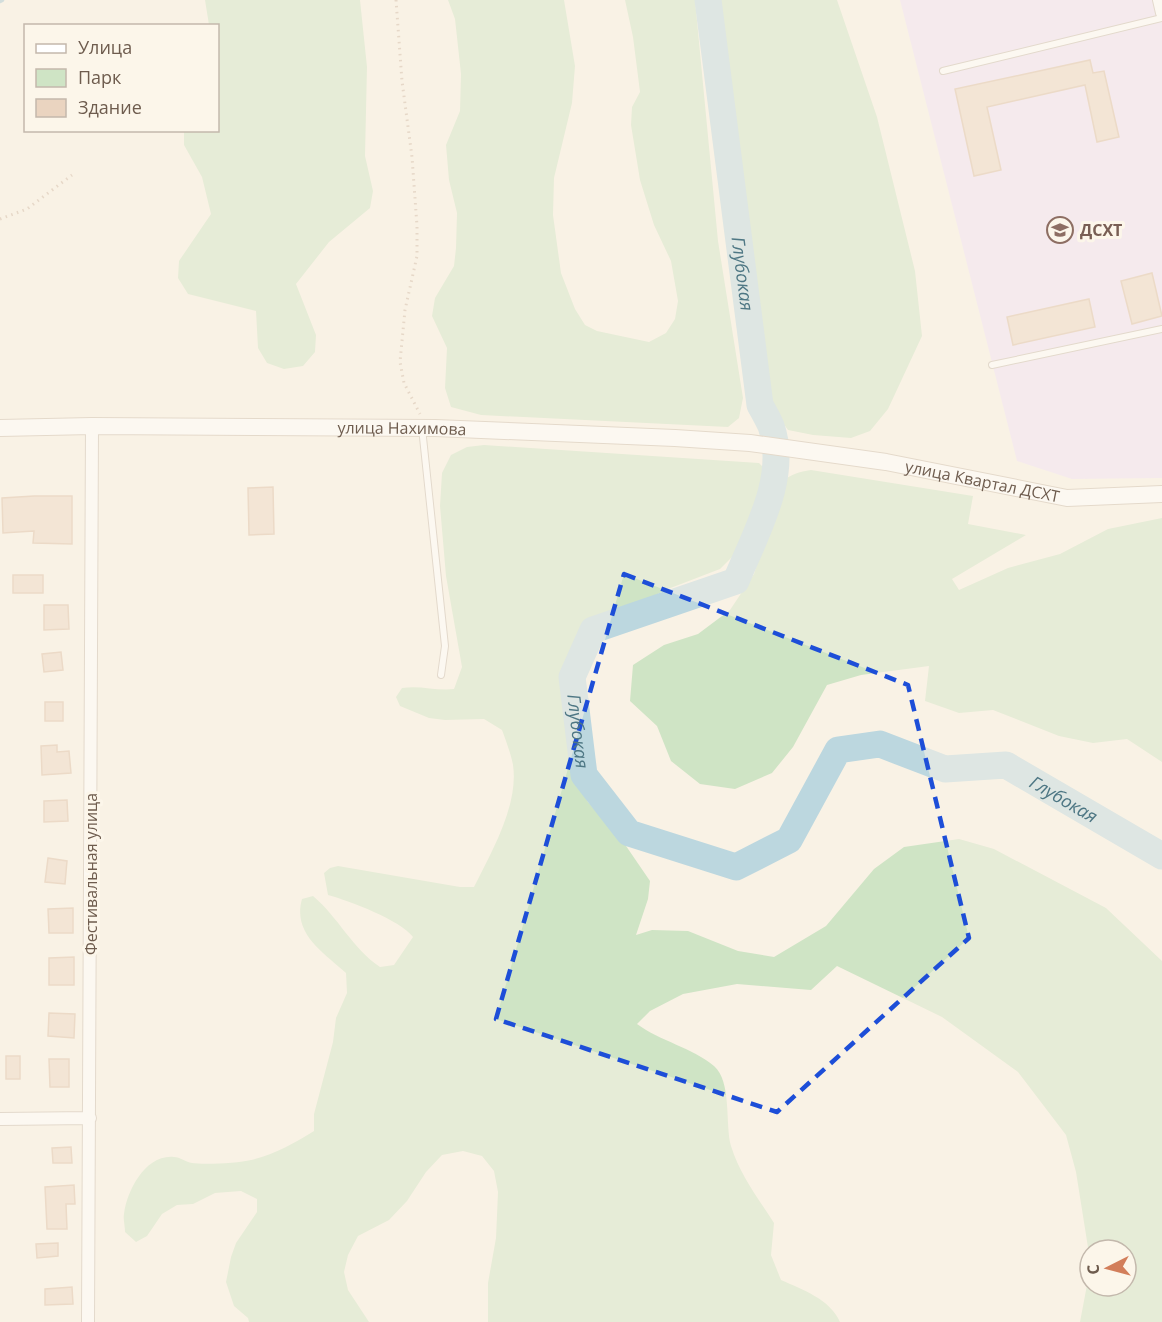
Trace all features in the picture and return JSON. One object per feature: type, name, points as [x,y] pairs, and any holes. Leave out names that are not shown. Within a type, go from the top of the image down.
[{"type":"street","points":[[1159,0],[1162,13]]},
{"type":"street","name":"улица Нахимова","points":[[0,428],[92,426],[422,428],[675,438],[750,443],[802,450]]},
{"type":"street","name":"Фестивальная улица","points":[[88,1322],[92,426]]},
{"type":"street","name":"улица Квартал ДСХТ","points":[[802,450],[886,462],[1067,498],[1162,494]]},
{"type":"street","points":[[0,1119],[90,1118]]},
{"type":"lane","points":[[943,71],[1162,18]]},
{"type":"lane","points":[[992,365],[1162,329]]},
{"type":"lane","points":[[422,428],[444,636],[441,675]]},
{"type":"path","points":[[396,0],[417,226],[417,256],[405,310],[400,362],[404,383],[420,410],[422,428]]},
{"type":"path","points":[[0,219],[27,209],[72,175]]},
{"type":"highlighted area","points":[[624,574],[908,685],[969,938],[777,1112],[496,1019]]},
{"type":"shaded area","name":"ДСХТ","points":[[900,0],[1162,0],[1162,478],[1072,479],[1017,461]]},
{"type":"green space","points":[[205,0],[360,0],[367,67],[365,156],[373,191],[370,208],[329,242],[296,284],[316,335],[315,352],[303,366],[284,369],[267,363],[258,348],[256,311],[188,294],[178,278],[179,261],[211,214],[202,177],[184,145],[184,132],[219,132],[219,24],[209,24]]},
{"type":"green space","points":[[448,0],[564,0],[575,66],[572,103],[554,178],[553,215],[561,273],[575,309],[585,325],[597,331],[649,342],[666,333],[675,319],[678,301],[671,261],[654,225],[640,180],[631,125],[632,107],[640,92],[633,37],[625,0],[695,0],[718,241],[743,398],[739,418],[728,427],[481,415],[451,407],[445,388],[447,348],[432,316],[435,298],[454,266],[456,248],[457,213],[449,180],[446,145],[460,111],[461,74],[455,19]]},
{"type":"green space","points":[[717,0],[837,0],[877,117],[915,271],[922,336],[888,409],[870,431],[851,438],[813,435],[788,430],[776,413],[766,381]]},
{"type":"green space","points":[[484,445],[759,463],[765,469],[764,483],[753,520],[735,554],[720,569],[668,589],[587,628],[574,651],[561,691],[576,777],[588,802],[624,843],[650,881],[648,899],[636,935],[652,930],[688,931],[738,951],[774,957],[826,926],[874,869],[904,847],[959,839],[994,849],[1106,908],[1162,961],[1162,1322],[1080,1322],[1085,1298],[1138,1298],[1138,1238],[1086,1238],[1076,1172],[1066,1135],[1018,1072],[942,1017],[837,966],[811,990],[737,984],[683,994],[650,1011],[637,1024],[696,1054],[720,1073],[726,1092],[731,1146],[744,1177],[774,1223],[771,1255],[781,1280],[823,1301],[840,1322],[488,1322],[488,1283],[496,1238],[498,1192],[494,1171],[482,1156],[463,1151],[442,1155],[426,1172],[407,1201],[389,1220],[358,1236],[348,1255],[344,1272],[348,1290],[369,1322],[249,1322],[248,1318],[234,1306],[226,1282],[236,1243],[257,1212],[257,1199],[241,1191],[215,1193],[193,1204],[177,1205],[162,1214],[147,1236],[136,1242],[125,1232],[124,1216],[129,1195],[140,1175],[155,1161],[174,1157],[197,1164],[246,1161],[276,1152],[314,1131],[314,1114],[333,1042],[336,1018],[347,993],[346,973],[312,942],[306,933],[300,911],[302,899],[313,896],[361,951],[380,967],[394,965],[413,937],[386,918],[361,906],[328,895],[324,873],[338,866],[460,887],[474,887],[502,828],[512,796],[514,780],[513,765],[502,730],[484,719],[429,718],[400,706],[396,697],[402,688],[454,689],[462,667],[446,576],[440,506],[442,473],[451,455],[467,447]]},
{"type":"green space","points":[[811,470],[973,496],[968,524],[1026,535],[952,579],[959,590],[1008,568],[1060,554],[1108,529],[1162,518],[1162,762],[1127,739],[1093,743],[1059,736],[993,710],[959,713],[925,701],[929,666],[861,675],[827,685],[793,747],[772,773],[735,789],[700,784],[671,761],[657,726],[630,701],[633,665],[664,645],[698,634],[730,610],[754,574],[782,482],[795,474]]},
{"type":"building","points":[[1090,60],[1093,73],[1104,71],[1119,137],[1097,142],[1085,85],[987,107],[1001,170],[974,176],[955,89]]},
{"type":"building","points":[[1152,273],[1162,316],[1132,324],[1121,281]]},
{"type":"building","points":[[1089,299],[1095,327],[1013,345],[1007,317]]},
{"type":"building","points":[[273,487],[274,534],[249,535],[248,488]]},
{"type":"building","points":[[72,496],[72,544],[33,543],[34,531],[3,533],[2,498]]},
{"type":"building","points":[[13,575],[43,575],[43,593],[13,593]]},
{"type":"building","points":[[44,605],[68,605],[69,629],[44,630]]},
{"type":"building","points":[[61,652],[63,670],[44,672],[42,654]]},
{"type":"building","points":[[45,702],[63,702],[63,721],[45,721]]},
{"type":"building","points":[[57,745],[57,752],[69,751],[71,773],[42,775],[41,746]]},
{"type":"building","points":[[67,800],[68,821],[44,822],[44,801]]},
{"type":"building","points":[[48,858],[67,861],[65,884],[45,882]]},
{"type":"building","points":[[73,908],[73,933],[49,933],[48,909]]},
{"type":"building","points":[[74,957],[74,985],[49,985],[49,958]]},
{"type":"building","points":[[49,1013],[75,1014],[74,1038],[48,1036]]},
{"type":"building","points":[[6,1056],[20,1056],[20,1079],[6,1079]]},
{"type":"building","points":[[49,1059],[69,1059],[69,1087],[50,1087]]},
{"type":"building","points":[[71,1147],[72,1163],[53,1163],[52,1148]]},
{"type":"building","points":[[74,1185],[75,1204],[66,1204],[67,1229],[47,1229],[45,1187]]},
{"type":"building","points":[[58,1243],[58,1256],[37,1258],[36,1244]]},
{"type":"building","points":[[72,1287],[73,1304],[45,1305],[45,1289]]},
{"type":"waterway","name":"Глубокая","points":[[708,0],[760,405],[771,426],[775,445],[776,465],[773,485],[760,525],[736,581],[593,630],[572,677],[584,775],[629,833],[736,867],[789,840],[838,750],[880,744],[945,769],[1006,765],[1162,856]]},
{"type":"place","name":"ДСХТ","points":[[1060,230]]}]
